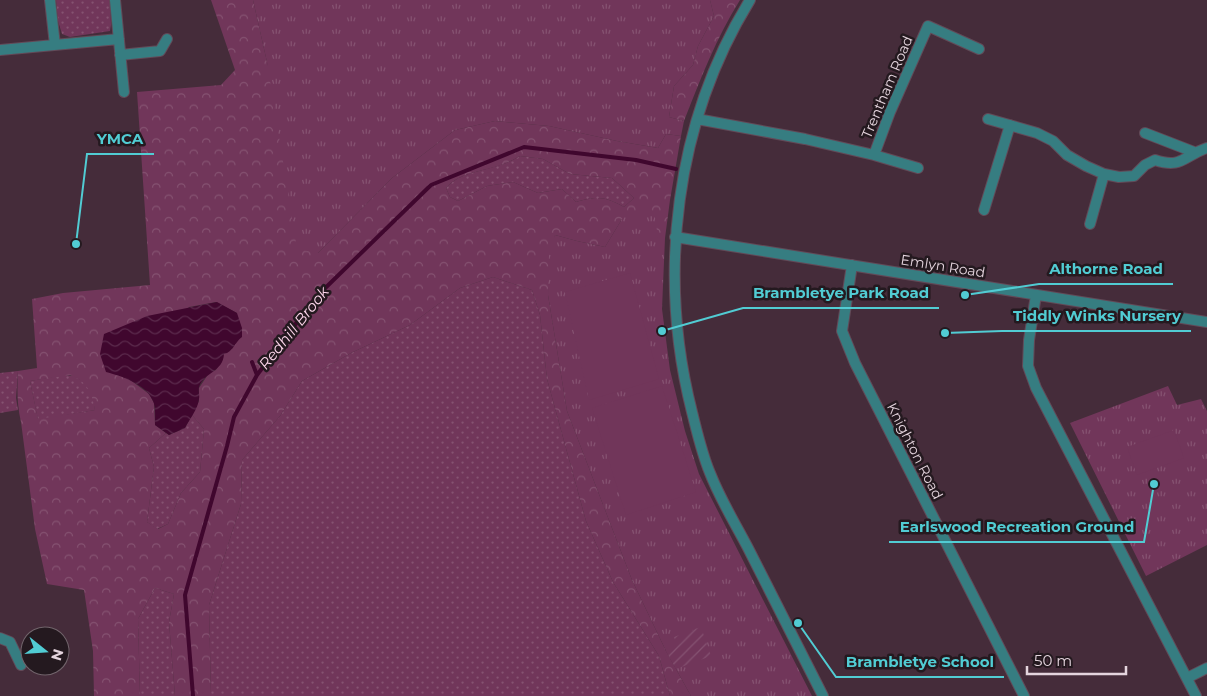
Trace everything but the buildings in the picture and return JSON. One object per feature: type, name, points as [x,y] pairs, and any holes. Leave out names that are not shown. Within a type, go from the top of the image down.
[{"type":"street","points":[[50,0],[55,45]]},
{"type":"street","points":[[115,0],[124,92]]},
{"type":"street","points":[[750,0],[719,59],[697,119],[686,160],[675,237],[674,292],[677,332],[680,359],[698,437],[710,474],[823,696]]},
{"type":"street","name":"Trentham Road","points":[[874,155],[890,112],[928,26],[979,49]]},
{"type":"street","points":[[0,50],[119,39]]},
{"type":"street","points":[[120,55],[160,51],[167,39]]},
{"type":"street","name":"Trentham Road","points":[[697,119],[805,139],[874,155],[918,168]]},
{"type":"street","points":[[988,119],[1037,133],[1052,140],[1067,156],[1104,174],[1119,177],[1134,176],[1144,165],[1154,160],[1163,163],[1180,163],[1194,152],[1207,148]]},
{"type":"street","points":[[984,210],[1010,125]]},
{"type":"street","points":[[1145,133],[1194,152]]},
{"type":"street","points":[[1090,224],[1104,174]]},
{"type":"street","name":"Emlyn Road","points":[[675,237],[1207,322]]},
{"type":"street","name":"Knighton Road","points":[[852,265],[842,331],[855,363],[1024,696]]},
{"type":"street","points":[[1036,295],[1029,340],[1028,366],[1036,388],[1196,696]]},
{"type":"street","points":[[0,638],[10,642],[20,663]]},
{"type":"street","points":[[1187,678],[1207,668]]},
{"type":"green space","points":[[56,0],[110,0],[110,31],[70,37],[62,34],[58,21]]},
{"type":"green space","points":[[211,0],[253,0],[267,62],[318,253],[392,178],[455,130],[495,121],[549,126],[658,148],[666,134],[681,136],[665,238],[658,238],[622,219],[605,247],[555,235],[548,295],[567,411],[632,580],[666,651],[691,696],[670,696],[659,656],[613,582],[586,521],[547,379],[540,315],[532,290],[493,277],[460,288],[410,325],[351,353],[302,381],[280,416],[242,460],[241,504],[209,605],[211,696],[175,696],[169,622],[174,594],[155,588],[138,619],[140,696],[94,696],[93,651],[84,590],[47,584],[35,529],[17,391],[18,371],[37,368],[32,299],[63,293],[150,285],[137,92],[221,85],[235,70]],"holes":[[[520,156],[543,159],[570,174],[612,178],[634,198],[624,207],[601,198],[576,202],[562,189],[538,193],[513,182],[487,186],[458,201],[450,197],[446,188],[457,179],[501,165]],[[216,302],[237,313],[233,348],[224,353],[216,370],[209,373],[199,388],[199,401],[192,415],[204,429],[200,472],[181,493],[168,524],[158,529],[147,522],[154,467],[149,448],[166,433],[155,425],[154,403],[149,394],[129,379],[189,307]],[[70,375],[81,381],[88,389],[95,410],[38,419],[30,381]]]},
{"type":"green space","points":[[253,0],[710,0],[714,16],[698,46],[693,65],[674,86],[669,117],[684,121],[681,136],[666,134],[658,148],[549,126],[495,121],[455,130],[392,178],[318,253],[297,249],[267,62]]},
{"type":"green space","points":[[710,0],[740,0],[716,44],[684,121],[669,117],[674,86],[693,65],[698,46],[714,16]]},
{"type":"green space","points":[[520,156],[543,159],[570,174],[612,178],[634,198],[624,207],[601,198],[576,202],[562,189],[538,193],[513,182],[487,186],[458,201],[450,197],[446,188],[457,179],[503,164]]},
{"type":"green space","points":[[633,211],[655,217],[658,238],[665,238],[662,309],[670,370],[685,431],[699,474],[812,696],[691,696],[666,651],[632,580],[567,411],[548,295],[549,253],[555,235],[605,247],[622,219]]},
{"type":"green space","points":[[630,273],[659,379],[589,400],[565,292]]},
{"type":"green space","points":[[493,277],[532,290],[540,315],[547,379],[586,521],[613,582],[659,656],[670,696],[211,696],[209,605],[241,504],[242,460],[280,416],[302,381],[351,353],[410,325],[460,288]]},
{"type":"green space","points":[[18,371],[16,398],[18,410],[0,413],[0,373]]},
{"type":"green space","points":[[64,375],[74,376],[92,387],[95,410],[38,420],[30,381]]},
{"type":"green space","points":[[662,386],[696,492],[626,515],[592,408]]},
{"type":"green space","points":[[1168,386],[1177,405],[1201,399],[1207,411],[1207,545],[1146,576],[1070,423]]},
{"type":"green space","points":[[192,415],[204,429],[200,472],[181,493],[168,524],[157,529],[147,522],[154,467],[149,448],[166,433],[169,435],[185,428]]},
{"type":"green space","points":[[1174,430],[1184,458],[1137,475],[1127,447]]},
{"type":"green space","points":[[155,588],[174,594],[169,622],[175,696],[140,696],[138,619]]},
{"type":"green space","points":[[701,627],[711,656],[676,669],[666,651],[677,646],[674,637]]},
{"type":"water","points":[[217,302],[237,313],[242,328],[242,337],[230,351],[224,354],[220,365],[201,382],[197,407],[185,428],[169,435],[155,425],[154,403],[145,390],[126,378],[106,372],[100,354],[104,334],[147,316]]},
{"type":"waterway","name":"Redhill Brook","points":[[193,696],[185,595],[234,417],[257,375],[316,297],[431,185],[524,147],[636,160],[676,169]]},
{"type":"waterway","points":[[252,362],[257,375]]},
{"type":"place","name":"YMCA","points":[[76,244]]},
{"type":"place","name":"Althorne Road","points":[[965,295]]},
{"type":"place","name":"Brambletye Park Road","points":[[662,331]]},
{"type":"place","name":"Tiddly Winks Nursery","points":[[945,333]]},
{"type":"place","name":"Earlswood Recreation Ground","points":[[1154,484]]},
{"type":"place","name":"Brambletye School","points":[[798,623]]}]
